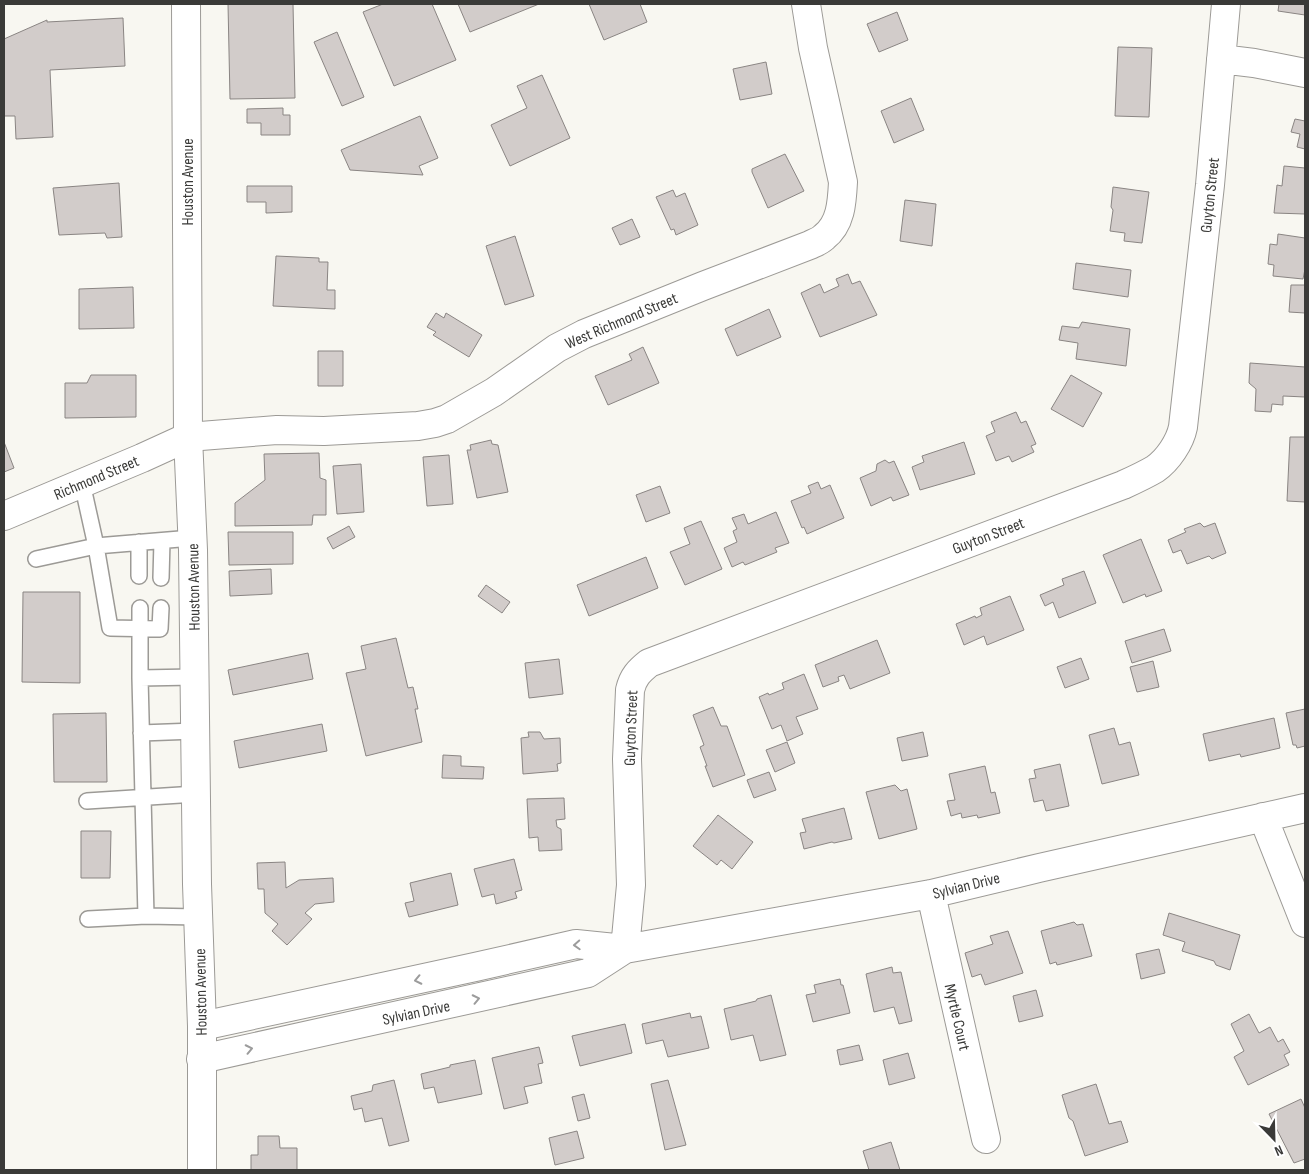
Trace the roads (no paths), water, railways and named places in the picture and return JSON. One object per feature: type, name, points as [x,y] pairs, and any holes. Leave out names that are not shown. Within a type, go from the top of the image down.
[{"type":"street","name":"Houston Avenue","points":[[186,4],[188,437],[192,538],[198,917],[202,1026],[202,1170]]},
{"type":"street","name":"West Richmond Street","points":[[188,437],[276,430],[324,431],[418,426],[435,423],[447,419],[494,392],[557,348],[584,334],[703,286],[810,246],[824,237],[834,226],[838,216],[842,201],[843,182],[813,48],[806,4]]},
{"type":"street","name":"Guyton Street","points":[[625,949],[631,885],[627,759],[630,690],[631,682],[635,675],[649,663],[1123,485],[1157,468],[1174,449],[1183,427],[1210,185],[1226,4]]},
{"type":"street","points":[[1221,60],[1254,63],[1305,73]]},
{"type":"street","name":"Richmond Street","points":[[4,516],[188,437]]},
{"type":"street","name":"Sylvian Drive","points":[[202,1026],[576,944],[625,949],[930,894],[1305,808]]},
{"type":"street","points":[[1263,818],[1305,922]]},
{"type":"street","name":"Myrtle Court","points":[[930,894],[986,1139]]},
{"type":"street","name":"Sylvian Drive","points":[[201,1059],[588,973],[625,949]]},
{"type":"lane","points":[[82,483],[96,546],[110,628],[160,629],[161,608]]},
{"type":"lane","points":[[36,559],[96,546],[192,538]]},
{"type":"lane","points":[[161,578],[162,541]]},
{"type":"lane","points":[[139,542],[139,576]]},
{"type":"lane","points":[[140,608],[146,916]]},
{"type":"lane","points":[[140,678],[194,677]]},
{"type":"lane","points":[[141,733],[195,731]]},
{"type":"lane","points":[[87,801],[196,794]]},
{"type":"lane","points":[[88,919],[146,916],[198,917]]}]
